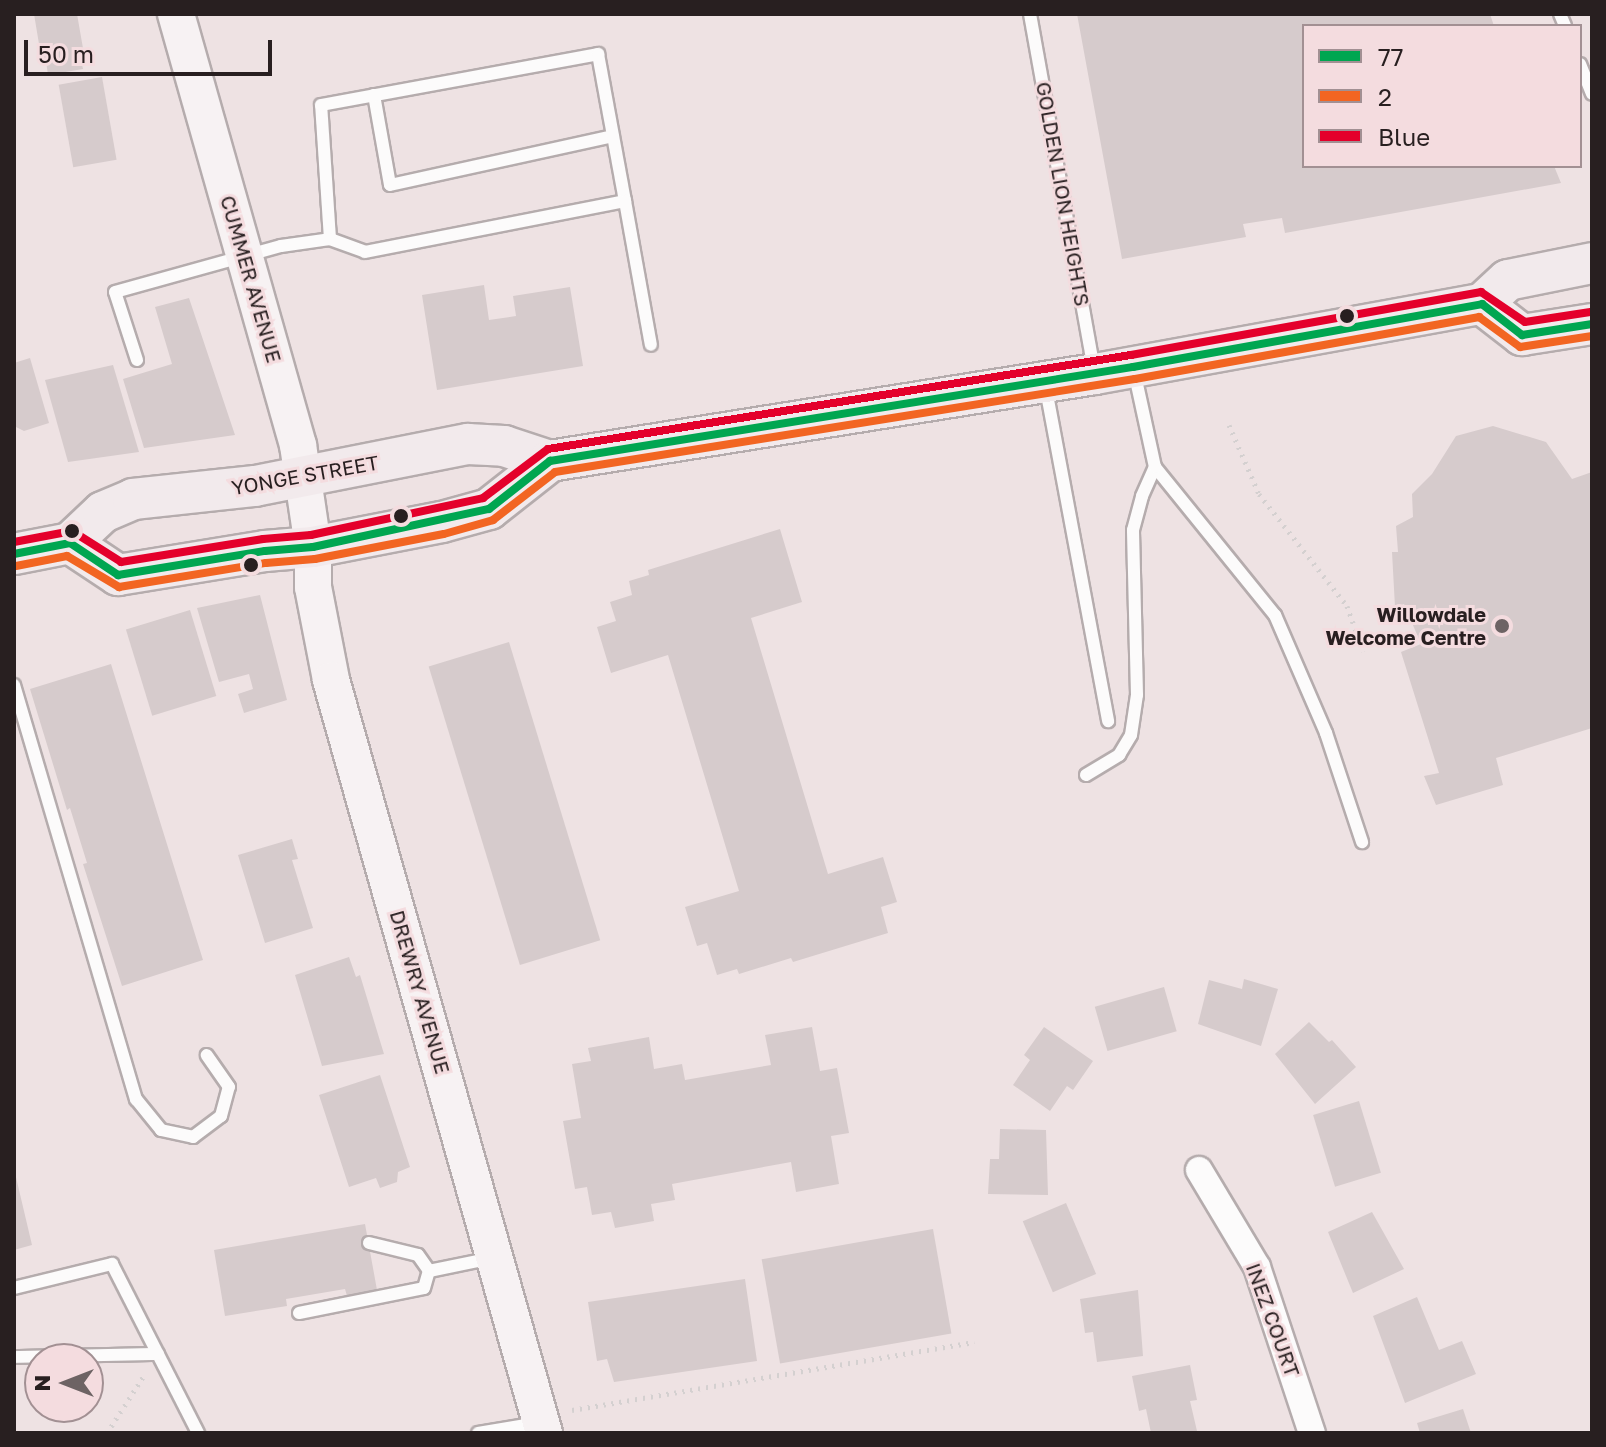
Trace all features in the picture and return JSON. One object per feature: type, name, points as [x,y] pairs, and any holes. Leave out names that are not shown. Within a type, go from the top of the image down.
[{"type":"main road","name":"YONGE STREET","points":[[550,461],[489,509],[442,522],[313,547],[265,551],[118,575],[70,543],[103,512],[133,499],[255,486],[468,444],[504,446],[550,461],[1114,371],[1482,304],[1508,280],[1592,263]]},
{"type":"main road","points":[[1482,304],[1522,335],[1592,324]]},
{"type":"main road","points":[[14,554],[70,543]]},
{"type":"street","name":"CUMMER AVENUE","points":[[183,16],[244,255],[298,445],[313,547]]},
{"type":"street","name":"DREWRY AVENUE","points":[[313,547],[313,587],[331,680],[542,1423]]},
{"type":"street","name":"INEZ COURT","points":[[1199,1170],[1257,1267],[1312,1433]]},
{"type":"lane","name":"GOLDEN LION HEIGHTS","points":[[1030,14],[1114,371],[1155,467]]},
{"type":"lane","points":[[330,239],[321,105],[598,54],[651,345]]},
{"type":"lane","points":[[1582,69],[1592,94]]},
{"type":"lane","points":[[374,95],[390,185],[613,136]]},
{"type":"lane","points":[[137,360],[115,292],[244,255],[330,239],[365,252],[625,201]]},
{"type":"lane","points":[[1044,382],[1108,721]]},
{"type":"lane","points":[[1086,775],[1119,755],[1131,735],[1137,695],[1133,530],[1142,496],[1155,467],[1275,615],[1326,733],[1362,842]]},
{"type":"lane","points":[[14,685],[136,1099],[161,1130],[193,1137],[221,1116],[229,1087],[207,1055]]},
{"type":"lane","points":[[369,1243],[418,1255],[429,1271]]},
{"type":"lane","points":[[429,1271],[495,1257]]},
{"type":"lane","points":[[14,1288],[112,1264],[198,1433]]},
{"type":"lane","points":[[299,1313],[424,1288],[429,1271]]},
{"type":"lane","points":[[14,1357],[158,1354]]},
{"type":"lane","points":[[478,1433],[542,1423]]},
{"type":"path","points":[[1229,425],[1259,494],[1347,606],[1363,651]]},
{"type":"path","points":[[542,1423],[974,1342]]},
{"type":"path","points":[[107,1433],[158,1354]]},
{"type":"building","points":[[34,14],[77,14],[84,54],[80,55],[83,69],[48,75],[46,61],[42,62]]},
{"type":"building","points":[[1077,14],[1490,14],[1493,24],[1302,24],[1302,168],[1555,168],[1561,183],[1285,233],[1282,218],[1243,224],[1246,237],[1122,259]]},
{"type":"building","points":[[102,77],[117,160],[73,167],[59,85]]},
{"type":"building","points":[[484,285],[489,320],[516,316],[513,296],[570,287],[583,366],[437,390],[422,295]]},
{"type":"building","points":[[189,298],[235,435],[144,448],[123,379],[172,364],[155,307]]},
{"type":"building","points":[[30,358],[49,423],[24,431],[14,426],[14,363]]},
{"type":"building","points":[[113,365],[139,452],[68,462],[45,380]]},
{"type":"building","name":"Willowdale Welcome Centre","points":[[1493,426],[1546,442],[1572,479],[1592,472],[1592,728],[1496,758],[1503,785],[1436,805],[1424,776],[1439,773],[1401,652],[1421,644],[1404,604],[1395,607],[1392,552],[1398,552],[1396,526],[1413,517],[1412,494],[1432,474],[1456,436]]},
{"type":"building","points":[[780,529],[802,602],[751,618],[828,874],[883,857],[897,902],[881,907],[888,933],[793,962],[791,958],[739,974],[737,969],[717,975],[707,943],[697,946],[685,907],[739,891],[668,655],[611,673],[597,627],[616,621],[610,602],[632,595],[629,581],[649,575],[648,570]]},
{"type":"building","points":[[260,595],[287,700],[244,713],[238,694],[253,689],[249,674],[219,682],[197,608]]},
{"type":"building","points":[[190,610],[216,696],[152,716],[126,630]]},
{"type":"building","points":[[509,642],[600,940],[520,965],[429,667]]},
{"type":"building","points":[[111,664],[203,960],[122,986],[83,864],[87,863],[70,808],[67,810],[30,689]]},
{"type":"building","points":[[292,839],[298,859],[292,860],[313,928],[265,943],[238,855]]},
{"type":"building","points":[[349,957],[356,977],[360,975],[384,1054],[322,1066],[295,975]]},
{"type":"building","points":[[1244,979],[1278,989],[1261,1046],[1198,1024],[1209,980],[1242,989]]},
{"type":"building","points":[[1164,987],[1177,1031],[1107,1051],[1095,1007]]},
{"type":"building","points":[[1309,1022],[1329,1042],[1332,1040],[1356,1067],[1315,1104],[1275,1054]]},
{"type":"building","points":[[812,1027],[820,1071],[837,1068],[849,1133],[831,1136],[839,1184],[796,1192],[791,1162],[672,1184],[675,1200],[651,1204],[654,1221],[615,1228],[611,1212],[592,1215],[587,1187],[575,1189],[563,1121],[581,1118],[572,1064],[591,1061],[588,1048],[649,1037],[654,1069],[682,1064],[685,1080],[771,1065],[765,1035]]},
{"type":"building","points":[[1044,1027],[1093,1061],[1073,1090],[1067,1086],[1050,1111],[1013,1085],[1030,1060],[1024,1055]]},
{"type":"building","points":[[380,1075],[410,1167],[398,1172],[397,1182],[380,1188],[376,1178],[349,1187],[319,1095]]},
{"type":"building","points":[[1359,1101],[1381,1173],[1335,1187],[1313,1115]]},
{"type":"building","points":[[1000,1129],[1046,1130],[1048,1195],[988,1194],[990,1159],[999,1159]]},
{"type":"building","points":[[14,1174],[32,1245],[14,1250]]},
{"type":"building","points":[[1066,1203],[1096,1274],[1053,1292],[1023,1221]]},
{"type":"building","points":[[1372,1212],[1404,1269],[1353,1293],[1328,1232]]},
{"type":"building","points":[[365,1224],[377,1290],[347,1296],[345,1289],[286,1299],[287,1306],[225,1316],[214,1250]]},
{"type":"building","points":[[933,1229],[951,1333],[780,1364],[762,1259]]},
{"type":"building","points":[[745,1279],[757,1361],[614,1382],[607,1359],[597,1361],[588,1302]]},
{"type":"building","points":[[1138,1290],[1143,1356],[1097,1362],[1093,1332],[1085,1333],[1080,1299]]},
{"type":"building","points":[[1417,1297],[1439,1350],[1462,1341],[1476,1374],[1405,1403],[1373,1316]]},
{"type":"building","points":[[1190,1365],[1197,1400],[1190,1401],[1197,1431],[1151,1433],[1146,1409],[1139,1411],[1132,1376]]},
{"type":"building","points":[[1463,1409],[1471,1433],[1420,1433],[1417,1423]]},
{"type":"transit line","name":"Blue","points":[[14,542],[72,531],[121,562],[263,539],[311,535],[483,498],[548,449],[1131,355],[1481,292],[1525,322],[1590,312]]},
{"type":"transit line","name":"77","points":[[14,554],[70,543],[118,575],[265,551],[313,547],[489,509],[550,461],[1133,367],[1482,304],[1522,335],[1592,324]]},
{"type":"transit line","name":"2","points":[[16,566],[67,556],[119,587],[266,563],[315,559],[444,534],[493,520],[555,472],[1135,379],[1479,317],[1520,347],[1592,336]]},
{"type":"place","name":"Willowdale Welcome Centre","points":[[1502,626]]}]
